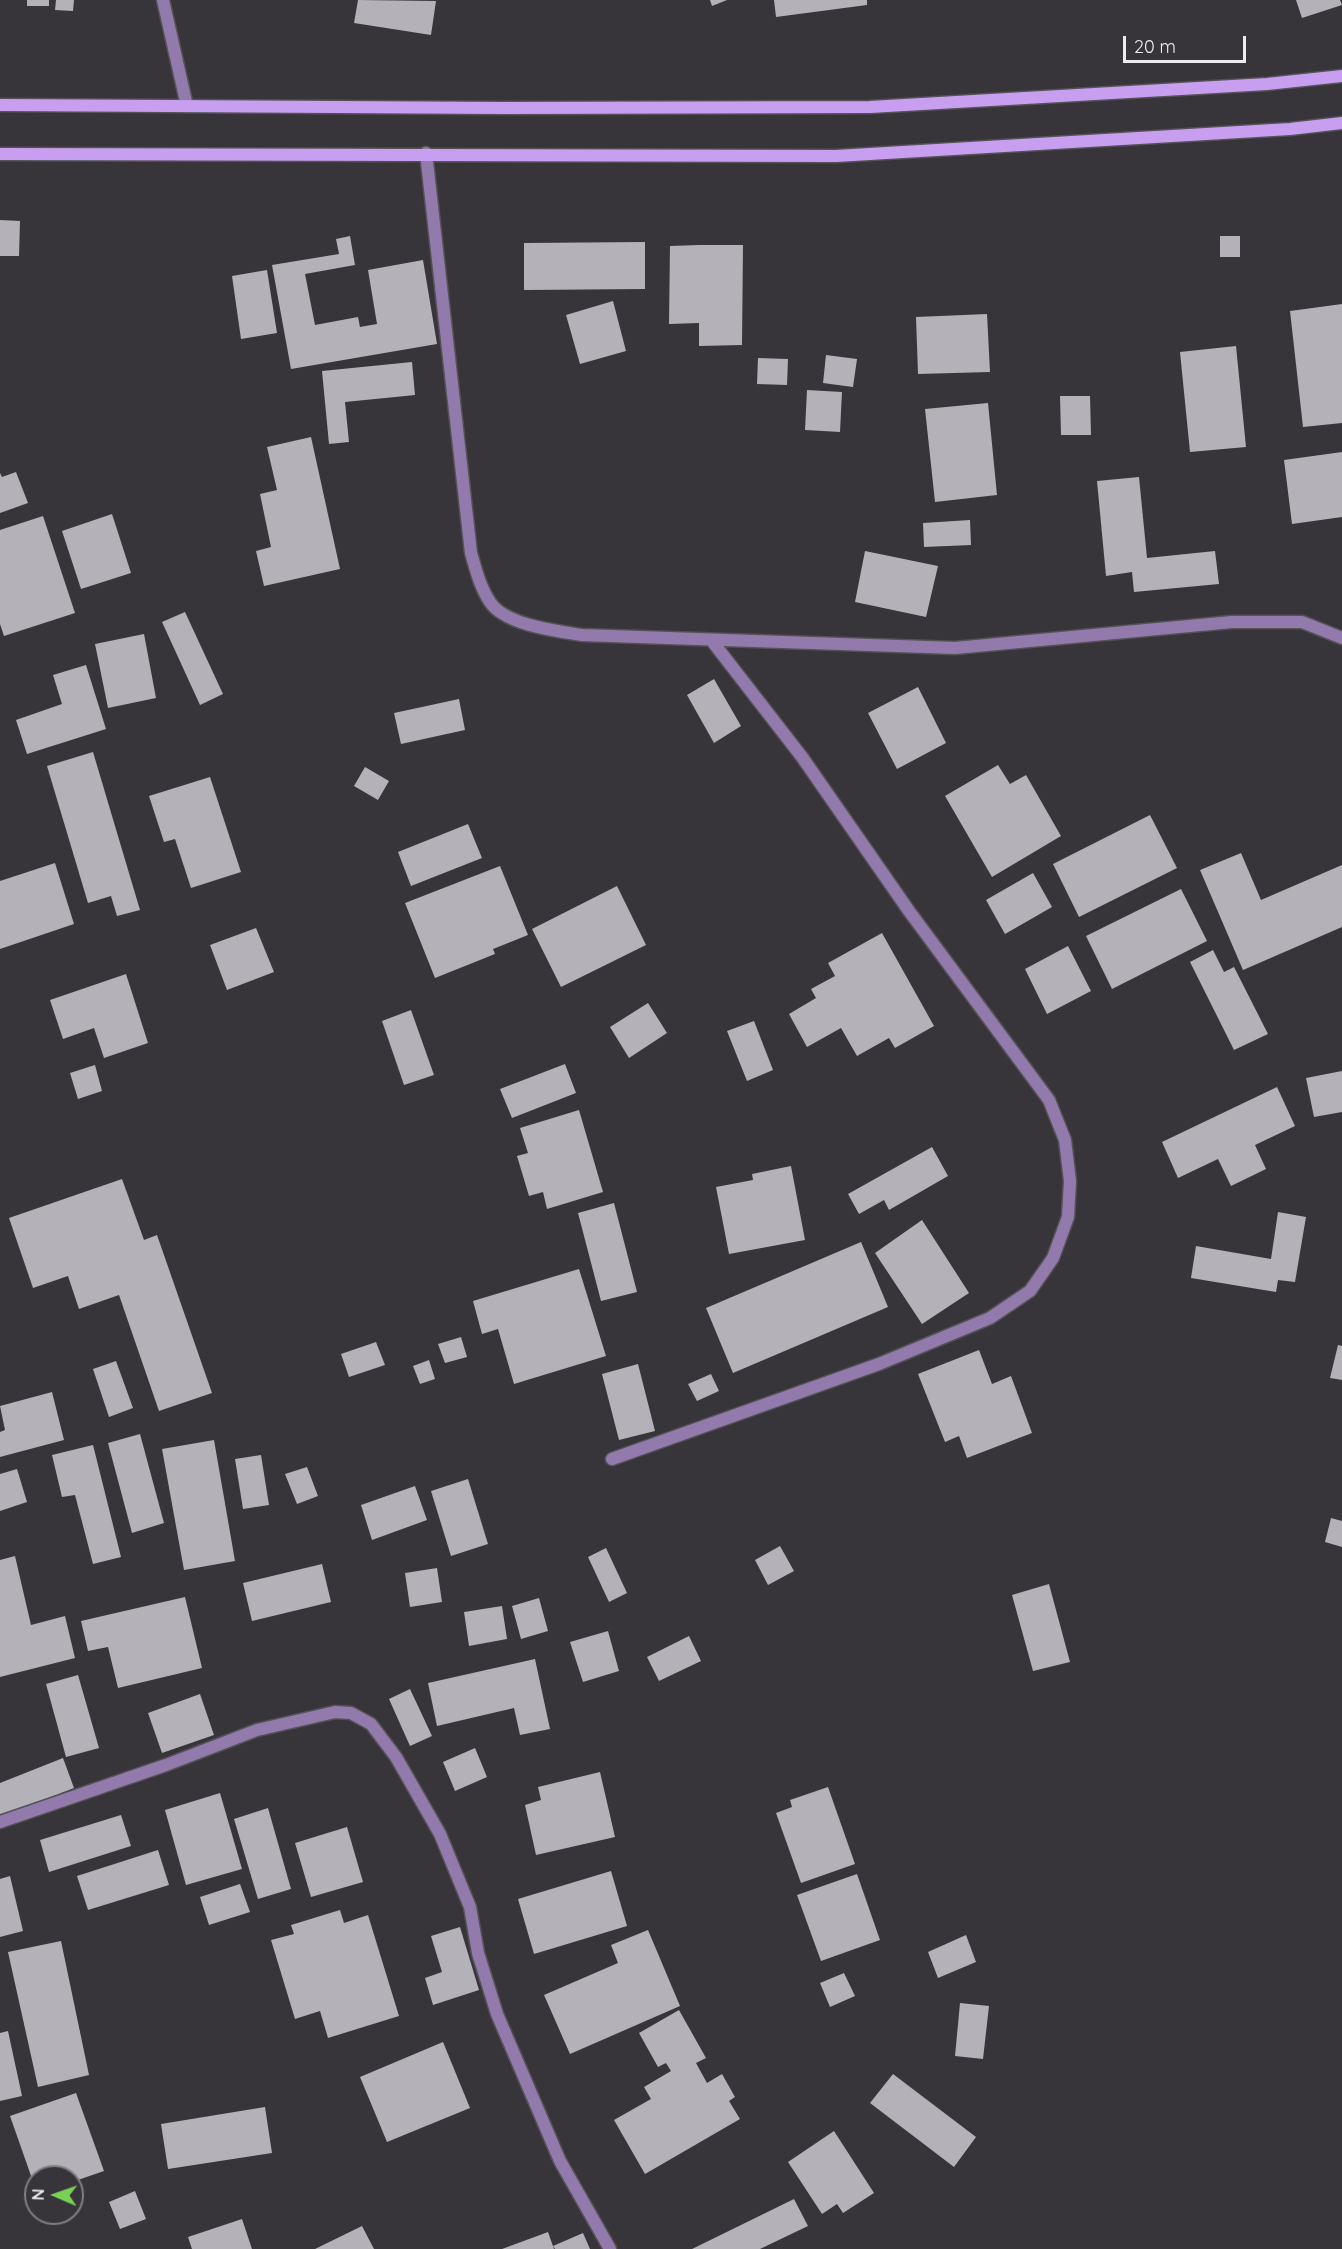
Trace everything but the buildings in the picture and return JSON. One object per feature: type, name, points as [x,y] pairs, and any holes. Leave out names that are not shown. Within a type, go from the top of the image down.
[{"type":"main road","points":[[0,105],[870,107],[1267,84],[1342,76]]},
{"type":"main road","points":[[0,154],[426,153],[836,156],[1290,129],[1342,123]]},
{"type":"street","points":[[163,0],[187,106]]},
{"type":"street","points":[[426,153],[471,553],[480,584],[491,604],[503,614],[546,629],[582,635],[955,648],[1232,622],[1302,622],[1342,638]]},
{"type":"street","points":[[612,1459],[879,1364],[990,1318],[1030,1291],[1053,1258],[1068,1216],[1070,1181],[1065,1140],[1048,1100],[909,911],[802,757],[712,641]]},
{"type":"street","points":[[0,1822],[166,1765],[257,1730],[335,1712],[351,1713],[371,1724],[396,1756],[440,1834],[470,1907],[478,1953],[498,2014],[560,2161],[610,2249]]}]
